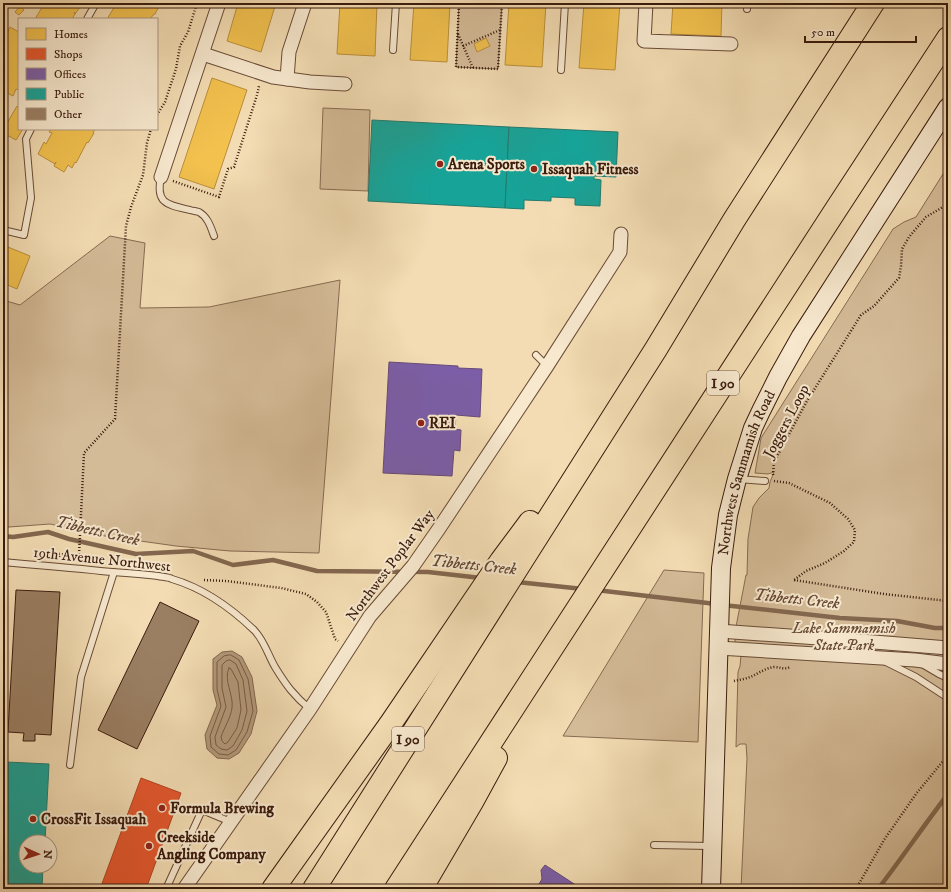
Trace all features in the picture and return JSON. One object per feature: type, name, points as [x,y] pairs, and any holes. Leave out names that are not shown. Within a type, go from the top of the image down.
[{"type":"highway","points":[[273,889],[391,723],[493,589],[656,349],[734,220],[873,3]]},
{"type":"highway","name":"I 90","points":[[396,889],[948,38]]},
{"type":"highway","name":"I 90","points":[[314,889],[493,589]]},
{"type":"highway","points":[[421,889],[472,802],[584,599]]},
{"type":"street","points":[[161,177],[219,3]]},
{"type":"street","points":[[287,79],[289,52],[305,3]]},
{"type":"street","points":[[646,3],[644,40],[694,39],[730,44]]},
{"type":"street","points":[[203,54],[287,79],[345,84]]},
{"type":"street","name":"Northwest Sammamish Road","points":[[711,889],[720,587],[725,532],[737,479],[753,428],[801,336],[948,107]]},
{"type":"street","name":"Northwest Poplar Way","points":[[184,889],[310,709],[370,616],[413,566],[438,530],[547,366],[620,252],[621,234]]},
{"type":"street","points":[[719,631],[948,648]]},
{"type":"street","points":[[719,631],[877,658],[915,660],[948,664]]},
{"type":"lane","points":[[88,18],[96,3]]},
{"type":"lane","points":[[394,50],[396,3]]},
{"type":"lane","points":[[561,70],[565,3]]},
{"type":"lane","points":[[3,230],[24,235],[31,198],[26,140],[31,130]]},
{"type":"lane","points":[[161,177],[159,187],[160,196],[164,202],[174,207],[199,212],[206,218],[214,236]]},
{"type":"lane","points":[[536,355],[547,366]]},
{"type":"lane","points":[[737,479],[765,481]]},
{"type":"lane","name":"19th Avenue Northwest","points":[[3,562],[172,578],[189,585],[224,605],[256,632],[266,648],[274,666],[287,686],[296,697],[310,709]]},
{"type":"lane","points":[[70,765],[81,677],[114,572]]},
{"type":"lane","points":[[877,658],[916,677],[948,698]]},
{"type":"lane","points":[[915,660],[948,678]]},
{"type":"lane","points":[[166,889],[202,810],[231,822]]},
{"type":"lane","points":[[654,845],[712,846]]},
{"type":"path","points":[[158,113],[165,102],[176,69],[180,46],[188,32],[197,3]]},
{"type":"path","points":[[459,3],[456,67],[498,69],[502,3]]},
{"type":"path","points":[[463,46],[500,30]]},
{"type":"path","points":[[457,33],[473,68]]},
{"type":"path","points":[[161,177],[219,197],[228,170],[234,167],[261,81]]},
{"type":"path","points":[[59,554],[79,555],[84,452],[115,419],[126,226],[143,174],[147,143],[151,130]]},
{"type":"path","name":"Joggers Loop","points":[[948,202],[943,207],[926,217],[909,237],[902,249],[899,278],[874,306],[861,315],[807,401],[774,462],[773,481],[789,483],[830,503],[848,519],[855,530],[854,542],[844,551],[825,563],[806,571],[794,580],[884,594],[948,601]]},
{"type":"path","points":[[203,580],[227,581],[281,588],[306,594],[317,602],[326,612],[335,639],[348,649]]},
{"type":"path","points":[[734,681],[750,677],[768,668],[782,668]]},
{"type":"path","points":[[856,889],[884,840],[916,794],[948,755]]},
{"type":"green space","points":[[459,3],[502,3],[498,69],[456,67]]},
{"type":"green space","points":[[323,108],[370,110],[368,191],[320,189]]},
{"type":"green space","name":"Lake Sammamish State Park","points":[[948,166],[948,889],[741,889],[747,758],[746,744],[740,744],[736,747],[738,672],[741,655],[735,649],[735,632],[747,575],[748,539],[753,507],[759,498],[769,488],[774,472],[768,474],[755,473],[761,438],[893,229],[916,217]]},
{"type":"green space","points":[[110,236],[145,243],[140,308],[209,307],[340,280],[319,553],[230,551],[176,546],[105,536],[50,524],[3,527],[3,300],[20,305]]},
{"type":"green space","points":[[664,570],[704,573],[698,742],[563,736]]},
{"type":"water","points":[[232,651],[242,657],[252,677],[257,711],[251,734],[239,753],[229,759],[217,758],[207,749],[205,735],[217,705],[213,690],[213,659],[222,652]]},
{"type":"building: Homes","points":[[47,3],[81,3],[73,18],[36,18],[44,4],[45,5]]},
{"type":"building: Homes","points":[[118,3],[161,3],[155,14],[151,18],[108,18],[115,6],[118,8],[121,5]]},
{"type":"building: Homes","points":[[238,3],[276,3],[261,52],[227,41]]},
{"type":"building: Homes","points":[[340,3],[377,3],[375,56],[337,54]]},
{"type":"building: Homes","points":[[414,3],[450,3],[447,62],[410,60]]},
{"type":"building: Homes","points":[[509,3],[546,3],[542,67],[505,65]]},
{"type":"building: Homes","points":[[584,3],[620,3],[615,70],[579,68]]},
{"type":"building: Homes","points":[[673,3],[722,3],[721,36],[671,34]]},
{"type":"building: Homes","points":[[20,6],[24,10],[19,15],[15,12]]},
{"type":"building: Homes","points":[[10,27],[18,31],[18,90],[16,89],[13,96],[3,91],[3,51],[5,47],[3,47],[3,41]]},
{"type":"building: Homes","points":[[486,38],[490,46],[477,52],[474,44]]},
{"type":"building: Homes","points":[[212,78],[247,90],[214,189],[179,177]]},
{"type":"building: Homes","points":[[17,106],[18,130],[22,130],[16,140],[3,133],[3,130]]},
{"type":"building: Homes","points":[[50,130],[94,130],[76,163],[75,162],[72,168],[68,165],[64,172],[54,166],[55,164],[38,154],[44,142],[46,144],[52,133],[49,132]]},
{"type":"building: Homes","points":[[3,245],[30,256],[17,289],[3,283]]},
{"type":"building: Shops","points":[[141,778],[181,793],[146,889],[100,889]]},
{"type":"building: Offices","name":"REI","points":[[389,362],[482,369],[480,417],[456,415],[455,429],[461,430],[460,451],[454,450],[452,476],[383,473]]},
{"type":"building: Offices","points":[[545,865],[582,889],[536,889],[542,879],[541,870]]},
{"type":"building: Public","points":[[372,120],[509,127],[505,208],[368,201]]},
{"type":"building: Public","points":[[509,127],[618,132],[616,177],[594,176],[594,179],[601,180],[600,206],[575,205],[575,198],[551,197],[551,201],[524,200],[524,209],[505,208]]},
{"type":"building: Public","points":[[6,762],[49,764],[45,834],[18,834],[18,874],[43,874],[42,889],[3,889],[3,818]]},
{"type":"building: Other","points":[[16,590],[60,592],[51,735],[35,734],[35,741],[23,741],[24,733],[8,732]]},
{"type":"building: Other","points":[[160,602],[199,621],[137,749],[98,730]]},
{"type":"waterway","name":"Tibbetts Creek","points":[[3,536],[13,537],[48,532],[69,539],[136,554],[193,551],[233,565],[273,560],[317,571],[428,572],[481,578]]},
{"type":"waterway","name":"Tibbetts Creek","points":[[517,582],[583,589]]},
{"type":"waterway","name":"Tibbetts Creek","points":[[596,590],[716,604]]},
{"type":"waterway","name":"Tibbetts Creek","points":[[723,605],[840,618],[897,621],[935,628],[948,628]]},
{"type":"waterway","points":[[878,889],[948,794]]},
{"type":"place","name":"Arena Sports","points":[[440,164]]},
{"type":"place","name":"Issaquah Fitness","points":[[534,169]]},
{"type":"place","name":"REI","points":[[421,423]]},
{"type":"place","name":"Formula Brewing","points":[[162,808]]},
{"type":"place","name":"CrossFit Issaquah","points":[[33,819]]},
{"type":"place","name":"Creekside Angling Company","points":[[149,846]]}]
